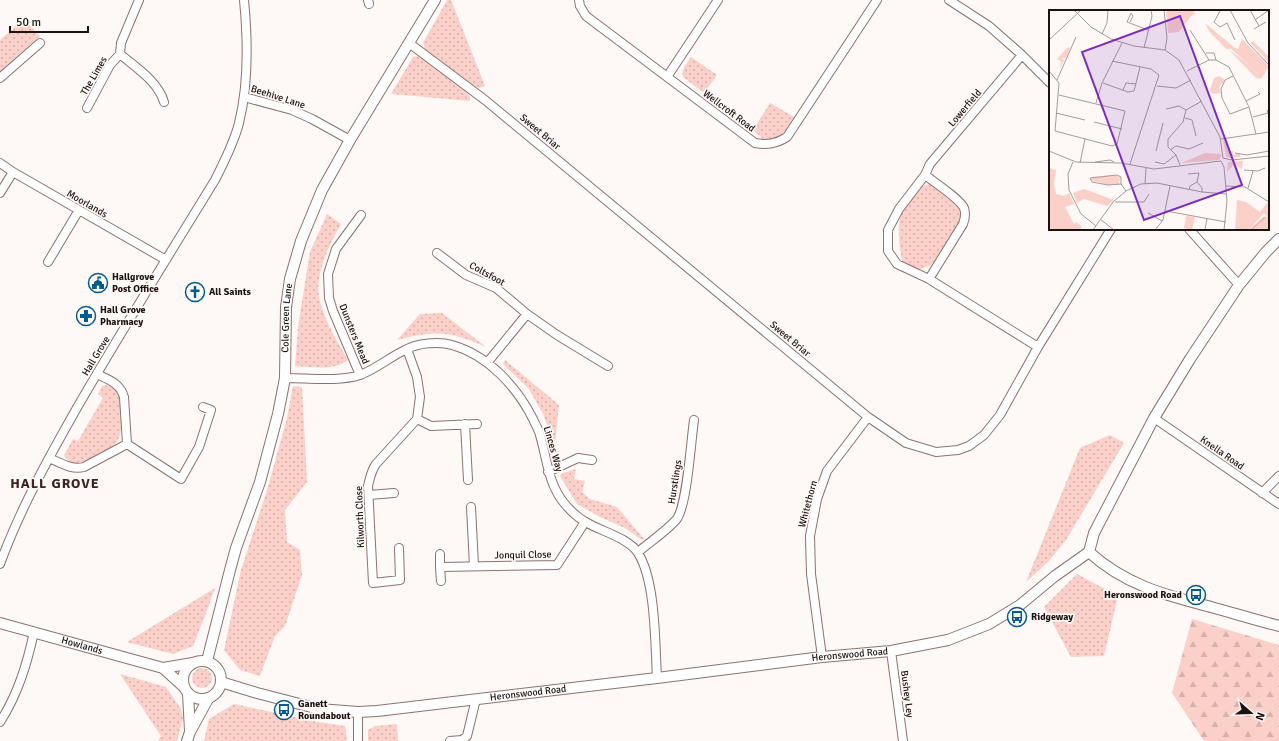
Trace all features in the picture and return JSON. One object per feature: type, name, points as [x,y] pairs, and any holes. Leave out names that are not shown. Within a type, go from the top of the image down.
[{"type":"street","name":"The Limes","points":[[87,108],[110,65],[120,54],[121,43],[139,0]]},
{"type":"street","name":"Beehive Lane","points":[[244,0],[247,71],[244,97],[292,110],[350,140]]},
{"type":"street","name":"Cole Green Lane","points":[[207,661],[232,563],[260,482],[278,414],[285,378],[286,307],[290,279],[302,241],[322,190],[350,140],[435,0]]},
{"type":"street","name":"Wellcroft Road","points":[[579,0],[580,6],[586,16],[755,143],[763,145],[778,142],[787,137],[877,0]]},
{"type":"street","points":[[667,77],[718,0]]},
{"type":"street","points":[[949,0],[989,26],[1022,55],[1049,82]]},
{"type":"street","points":[[0,78],[40,43]]},
{"type":"street","name":"Sweet Briar","points":[[409,43],[485,100],[868,417],[906,443],[936,452],[958,450],[969,446],[984,435],[1000,415],[1038,347],[1110,230]]},
{"type":"street","name":"The Limes","points":[[120,54],[149,78],[162,96],[164,102]]},
{"type":"street","name":"Lowerfield","points":[[1022,55],[930,164],[925,175],[899,209],[888,230],[888,251],[897,264],[929,279],[1038,347]]},
{"type":"street","name":"Hall Grove","points":[[0,564],[8,543],[49,458],[97,374],[218,173],[229,151],[239,124],[244,97]]},
{"type":"street","name":"Moorlands","points":[[0,163],[13,172],[166,260]]},
{"type":"street","points":[[0,194],[13,172]]},
{"type":"street","points":[[925,175],[959,202],[964,208],[965,217],[963,224],[929,279]]},
{"type":"street","points":[[48,262],[79,210]]},
{"type":"street","name":"Dunsters Mead","points":[[360,375],[333,311],[329,298],[328,274],[336,249],[361,215]]},
{"type":"street","points":[[1190,230],[1239,285]]},
{"type":"street","points":[[1279,239],[1239,285],[1190,359],[1154,418],[1094,533],[1089,552],[1100,563],[1126,579],[1166,596],[1279,626]]},
{"type":"street","name":"Coltsfoot","points":[[437,253],[466,275],[496,288],[527,314],[557,335],[608,366]]},
{"type":"street","points":[[487,363],[527,314]]},
{"type":"street","name":"Linces Way","points":[[285,378],[340,378],[360,375],[406,349],[432,343],[452,345],[468,352],[487,363],[510,384],[525,404],[540,433],[548,472],[555,491],[565,504],[585,522],[615,536],[638,552]]},
{"type":"street","points":[[406,349],[417,377],[420,397],[417,419],[431,426],[477,424]]},
{"type":"street","points":[[97,374],[117,384],[122,390],[124,397],[127,444]]},
{"type":"street","points":[[127,444],[182,479],[200,447],[211,410],[203,407]]},
{"type":"street","name":"Whitethorn","points":[[822,657],[811,574],[810,536],[817,499],[827,471],[868,417]]},
{"type":"street","name":"Knella Road","points":[[1154,418],[1279,504]]},
{"type":"street","name":"Kilworth Close","points":[[399,548],[400,580],[373,583],[368,486],[372,470],[417,419]]},
{"type":"street","name":"Hurstlings","points":[[638,552],[677,520],[681,512],[694,420]]},
{"type":"street","points":[[465,424],[468,480]]},
{"type":"street","points":[[49,458],[70,467],[84,467],[127,444]]},
{"type":"street","points":[[548,472],[578,458],[592,460]]},
{"type":"street","points":[[1262,493],[1279,476]]},
{"type":"street","points":[[369,496],[394,493]]},
{"type":"street","points":[[471,507],[474,566]]},
{"type":"street","name":"Jonquil Close","points":[[440,567],[557,564],[585,522]]},
{"type":"street","points":[[638,552],[646,571],[652,597],[657,678]]},
{"type":"street","name":"Heronswood Road","points":[[221,682],[319,709],[358,712],[891,650],[948,640],[989,624],[1020,605],[1055,576],[1089,552]]},
{"type":"street","points":[[440,554],[441,581]]},
{"type":"street","name":"Howlands","points":[[0,623],[164,668],[192,663]]},
{"type":"street","points":[[0,722],[10,707],[21,682],[34,632]]},
{"type":"street","name":"Bushey Ley","points":[[891,650],[903,741]]},
{"type":"street","points":[[201,660],[207,661],[217,667],[221,674],[221,682],[217,693],[208,699],[188,737],[186,690],[182,680],[187,667],[192,663],[201,660]]},
{"type":"street","name":"Howlands","points":[[164,668],[186,690]]},
{"type":"street","points":[[186,690],[197,699],[208,699]]},
{"type":"street","points":[[450,741],[462,740],[467,736],[476,698]]},
{"type":"street","points":[[358,712],[358,741]]},
{"type":"green space","points":[[447,0],[451,0],[485,86],[479,88],[474,86],[425,49],[423,43]]},
{"type":"green space","points":[[24,19],[40,36],[0,71],[0,40]]},
{"type":"green space","points":[[417,56],[425,60],[467,93],[470,96],[470,101],[391,94],[413,57]]},
{"type":"green space","points":[[691,57],[717,75],[704,93],[683,77],[686,64]]},
{"type":"green space","points":[[770,103],[794,117],[783,134],[776,138],[764,140],[753,130]]},
{"type":"green space","points":[[930,184],[944,192],[956,203],[961,212],[961,216],[950,238],[933,263],[927,267],[916,269],[909,267],[903,262],[899,238],[901,215],[919,187]]},
{"type":"green space","points":[[327,214],[341,224],[323,263],[318,285],[319,295],[326,320],[348,360],[336,366],[329,367],[295,366],[298,327],[310,252]]},
{"type":"green space","points":[[442,313],[486,347],[452,335],[442,334],[422,335],[397,340],[420,314]]},
{"type":"green space","points":[[505,360],[559,405],[554,453],[551,435],[543,414],[529,389],[503,364]]},
{"type":"green space","points":[[106,385],[115,389],[120,397],[122,418],[119,438],[114,445],[98,455],[80,463],[70,462],[64,455],[73,439],[78,441],[103,398],[98,394],[102,386]]},
{"type":"green space","points":[[293,386],[302,387],[307,482],[285,510],[287,542],[300,550],[302,575],[285,626],[275,636],[260,676],[240,670],[224,650],[241,570],[268,487],[287,418]]},
{"type":"green space","points":[[1110,435],[1124,443],[1066,540],[1048,562],[1026,582],[1080,448]]},
{"type":"green space","points":[[576,469],[574,479],[585,481],[582,492],[590,499],[617,507],[644,539],[642,540],[625,528],[600,517],[577,504],[560,476],[563,473]]},
{"type":"green space","points":[[1077,574],[1118,596],[1104,656],[1071,657],[1044,607]]},
{"type":"green space","points":[[215,588],[193,646],[173,654],[127,642]]},
{"type":"green space","points":[[1192,619],[1279,645],[1279,741],[1204,741],[1172,693]]},
{"type":"green space","points":[[202,668],[209,671],[212,678],[209,685],[202,688],[195,685],[192,678],[195,671]]},
{"type":"green space","points":[[120,674],[166,687],[181,709],[183,718],[177,741],[158,741],[161,736]]},
{"type":"green space","points":[[234,704],[312,721],[345,726],[347,741],[204,741],[209,719]]},
{"type":"green space","points":[[397,724],[398,741],[368,741],[368,730],[375,726]]},
{"type":"place","name":"Hallgrove Post Office","points":[[98,283]]},
{"type":"place","name":"All Saints","points":[[195,292]]},
{"type":"place","name":"Hall Grove Pharmacy","points":[[86,316]]},
{"type":"place","name":"Heronswood Road","points":[[1196,595]]},
{"type":"place","name":"Ridgeway","points":[[1017,617]]},
{"type":"place","name":"Ganett Roundabout","points":[[284,710]]},
{"type":"district","name":"HALL GROVE","points":[[55,483]]}]
